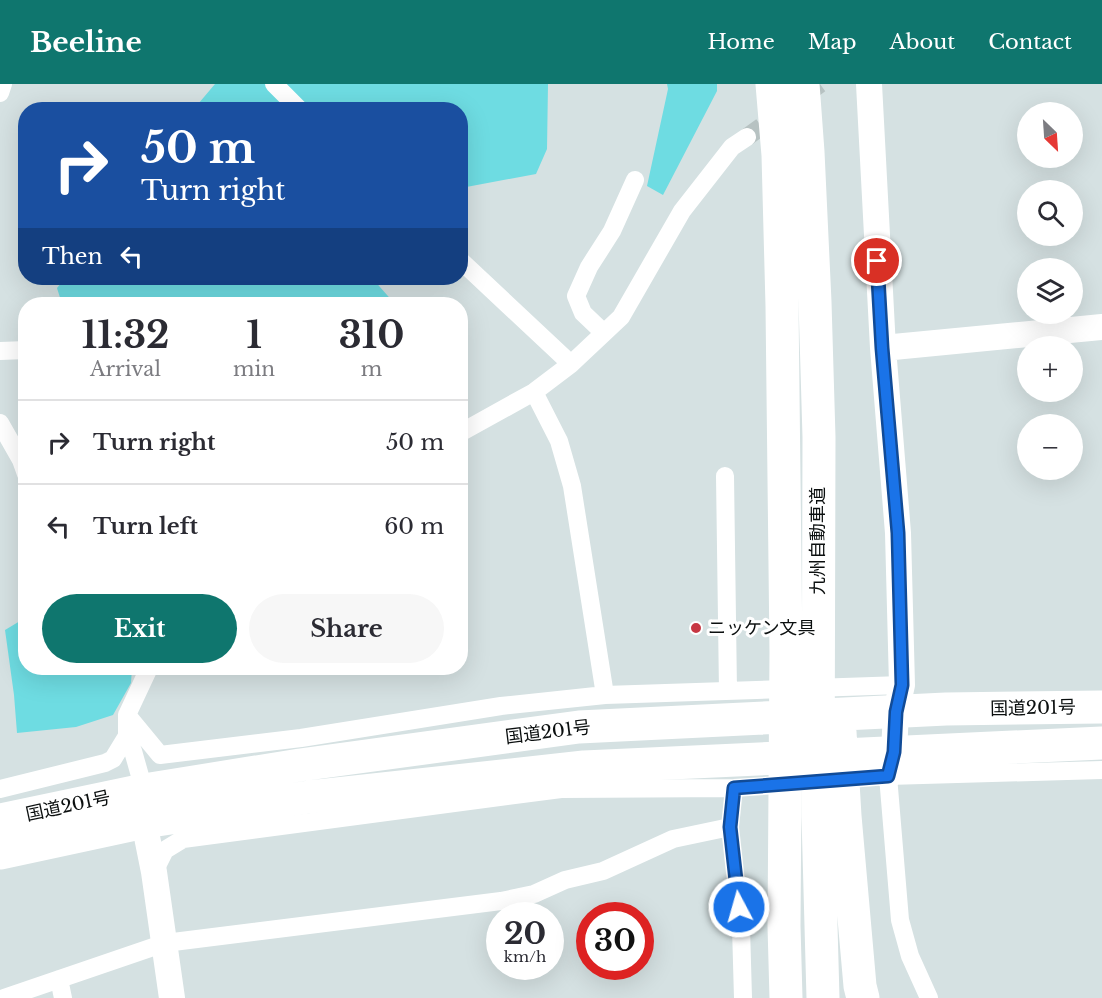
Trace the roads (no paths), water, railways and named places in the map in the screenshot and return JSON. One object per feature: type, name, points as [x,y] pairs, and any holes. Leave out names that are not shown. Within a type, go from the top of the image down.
[{"type":"highway","name":"九州自動車道","points":[[772,84],[778,155],[782,306],[813,650],[832,817],[823,998]]},
{"type":"highway","points":[[803,84],[815,302],[819,437],[813,650]]},
{"type":"highway","name":"九州自動車道","points":[[786,998],[784,926],[786,820],[813,650]]},
{"type":"highway","name":"国道201号","points":[[0,820],[144,790],[300,765],[579,727],[899,699],[946,709],[1102,707]]},
{"type":"highway","name":"国道201号","points":[[0,853],[144,822],[309,797],[584,767],[891,764],[1102,743]]},
{"type":"highway","points":[[832,817],[863,998]]},
{"type":"street","points":[[0,93],[3,84]]},
{"type":"street","points":[[274,84],[292,102]]},
{"type":"street","points":[[868,84],[882,348],[898,533],[899,699],[891,764],[900,920],[910,956],[929,998]]},
{"type":"street","points":[[468,429],[534,392],[571,364],[621,317],[682,211],[732,147],[747,137]]},
{"type":"street","points":[[604,333],[583,313],[576,296],[589,267],[612,231],[634,180]]},
{"type":"street","points":[[468,267],[571,364]]},
{"type":"street","points":[[882,348],[1102,327]]},
{"type":"street","points":[[0,351],[18,350]]},
{"type":"street","points":[[534,392],[559,441],[572,486],[605,695]]},
{"type":"street","points":[[0,423],[18,455]]},
{"type":"street","points":[[725,476],[728,691]]},
{"type":"street","points":[[146,675],[127,715],[127,736],[144,790],[144,822],[154,872],[172,998]]},
{"type":"street","points":[[127,715],[160,755],[302,738],[501,706],[605,695],[728,691],[899,699]]},
{"type":"street","points":[[0,789],[105,763],[113,759],[127,736]]},
{"type":"street","points":[[154,872],[165,850],[183,839],[561,789],[734,788],[891,764],[1102,770]]},
{"type":"street","points":[[734,788],[730,827],[741,927],[743,998]]},
{"type":"street","points":[[4,998],[165,943],[478,904],[534,894],[565,880],[603,871],[673,839],[730,827]]},
{"type":"street","points":[[59,979],[63,998]]},
{"type":"tunnel","points":[[747,137],[820,84]]},
{"type":"place","name":"ニッケン文具","points":[[696,628]]}]
